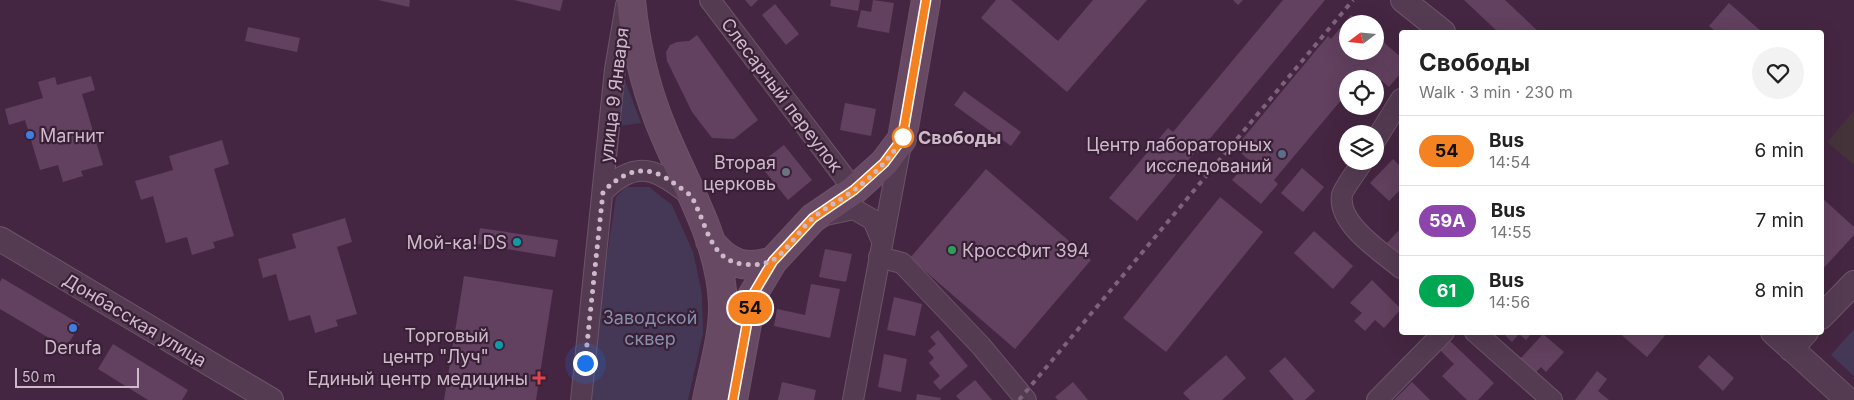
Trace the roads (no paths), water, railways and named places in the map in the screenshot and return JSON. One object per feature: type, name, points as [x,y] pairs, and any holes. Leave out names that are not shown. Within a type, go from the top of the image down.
[{"type":"main road","name":"улица 9 Января","points":[[631,0],[637,48],[645,81],[658,119],[710,242],[719,274],[722,320],[707,400]]},
{"type":"main road","points":[[733,400],[752,296],[773,261],[813,218],[854,190],[884,163],[902,139],[926,0]]},
{"type":"main road","points":[[710,242],[723,256],[738,264],[754,265],[773,261]]},
{"type":"street","name":"улица 9 Января","points":[[581,400],[615,69],[626,0]]},
{"type":"street","name":"Слесарный переулок","points":[[710,0],[854,190]]},
{"type":"street","points":[[1403,0],[1440,30]]},
{"type":"street","points":[[1384,126],[1399,102]]},
{"type":"street","points":[[853,400],[902,139]]},
{"type":"street","points":[[1357,170],[1342,194],[1345,215],[1355,229],[1399,266]]},
{"type":"street","points":[[603,192],[625,175],[638,171],[648,171],[658,173],[669,179],[692,197]]},
{"type":"street","points":[[813,218],[854,209],[873,220],[881,249],[902,263],[981,346],[1026,400]]},
{"type":"street","name":"Донбасская улица","points":[[0,239],[271,400]]},
{"type":"street","points":[[1824,314],[1854,283]]},
{"type":"street","points":[[1377,400],[1441,335]]},
{"type":"street","points":[[1478,335],[1552,400]]},
{"type":"street","points":[[1782,335],[1798,340],[1840,398]]},
{"type":"railway","points":[[1019,400],[1353,0]]},
{"type":"place","name":"Магнит","points":[[30,135]]},
{"type":"place","name":"Свободы","points":[[903,137]]},
{"type":"place","name":"Центр лабораторных исследований","points":[[1282,154]]},
{"type":"place","name":"Вторая церковь","points":[[786,172]]},
{"type":"place","name":"Мой-ка! DS","points":[[517,242]]},
{"type":"place","name":"КроссФит 394","points":[[952,250]]},
{"type":"place","name":"Derufa","points":[[73,328]]},
{"type":"place","name":"Торговый центр \"Луч\"","points":[[499,345]]},
{"type":"place","name":"Единый центр медицины","points":[[539,378]]},
{"type":"park label","name":"Заводской сквер","points":[[650,327]]}]
